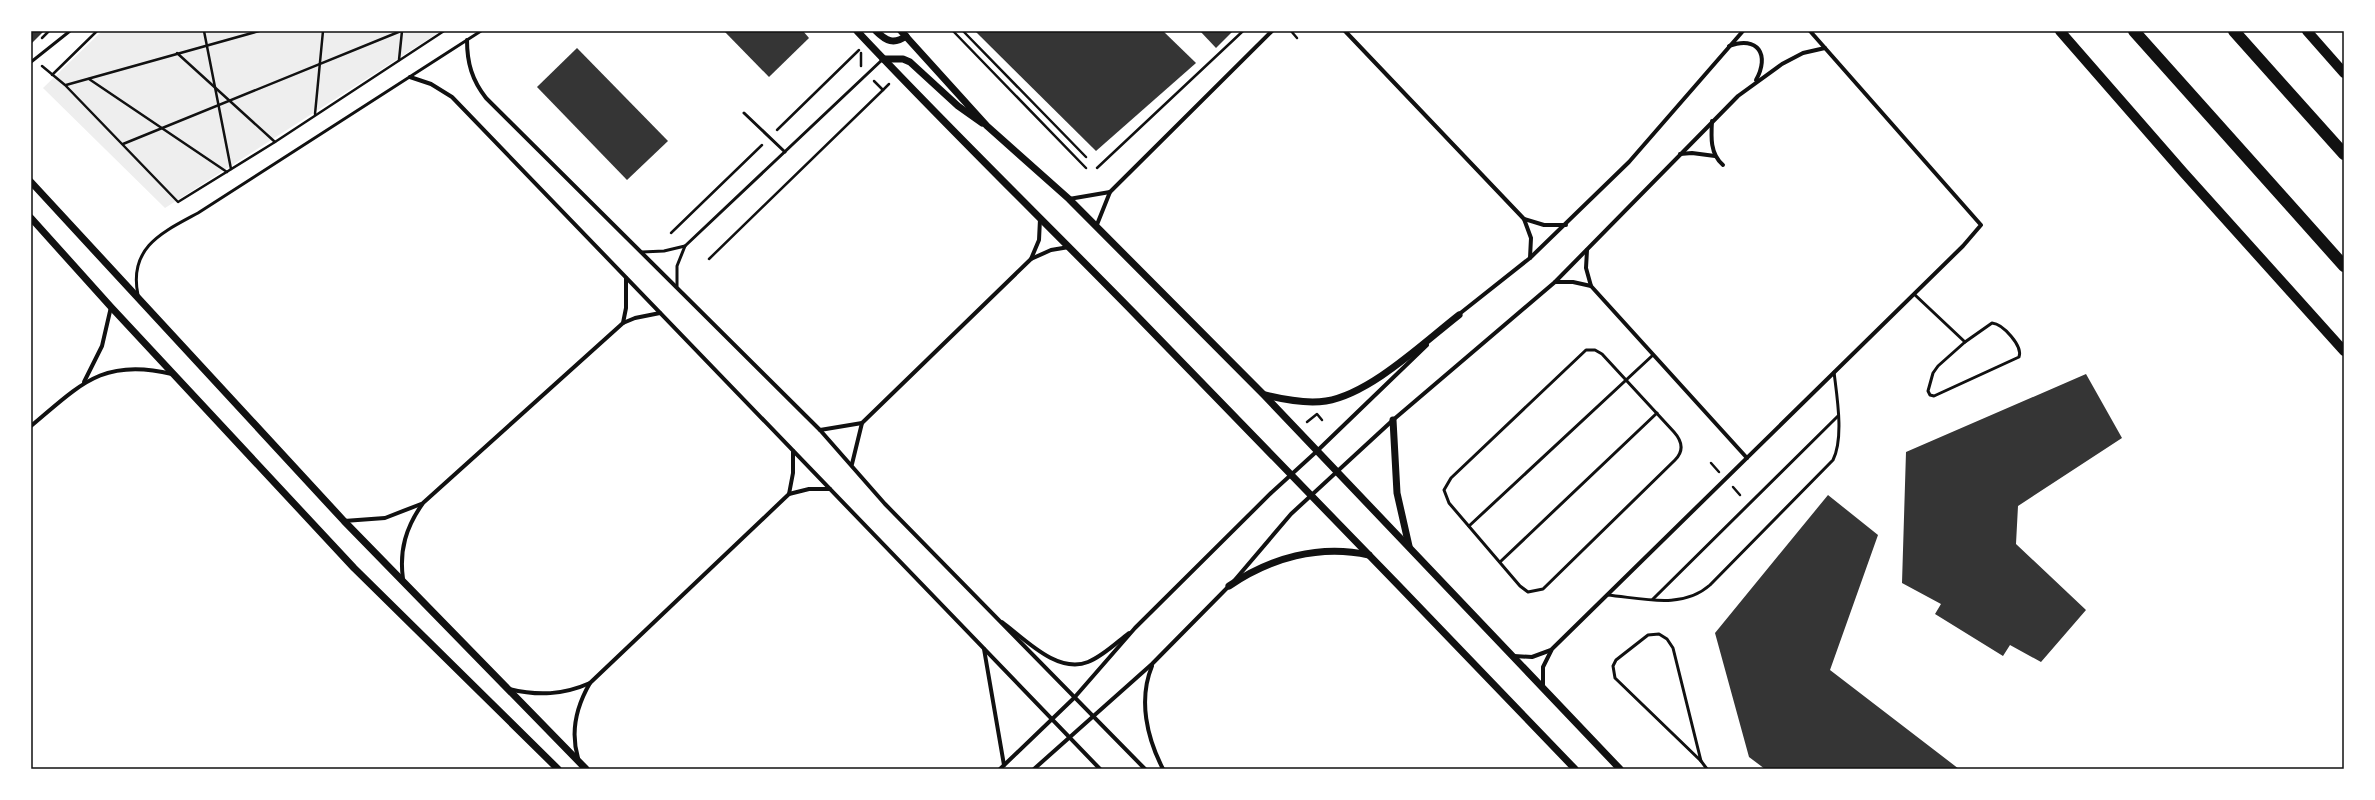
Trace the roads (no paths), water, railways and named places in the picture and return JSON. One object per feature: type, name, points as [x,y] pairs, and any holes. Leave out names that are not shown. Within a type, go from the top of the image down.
[{"type":"highway","points":[[2134,31],[2344,266]]},
{"type":"highway","points":[[2234,31],[2344,154]]},
{"type":"main road","points":[[2060,31],[2183,172],[2344,352]]},
{"type":"main road","points":[[2307,31],[2344,73]]},
{"type":"street","points":[[857,31],[1290,473],[1575,769]]},
{"type":"street","points":[[876,31],[887,40],[894,42],[906,33],[987,126],[1069,199],[1264,395],[1316,452],[1337,472],[1620,769]]},
{"type":"street","points":[[1096,227],[1110,192],[1272,31]]},
{"type":"street","points":[[1345,31],[1524,219],[1531,238],[1530,258]]},
{"type":"street","points":[[1264,395],[1305,402],[1326,401],[1365,388],[1530,258],[1566,225],[1664,125],[1728,46],[1743,31]]},
{"type":"street","points":[[1543,687],[1543,667],[1552,650],[1914,294],[1981,225],[1810,31]]},
{"type":"street","points":[[467,40],[469,67],[473,80],[486,98],[677,286],[820,430],[852,464],[885,504],[1145,769]]},
{"type":"street","points":[[1728,46],[1747,43],[1757,48],[1761,52],[1763,63],[1754,82]]},
{"type":"street","points":[[1034,769],[1152,664],[1229,586],[1291,514],[1393,420],[1555,282],[1588,250],[1712,120],[1754,82],[1788,60],[1802,53],[1825,48]]},
{"type":"street","points":[[883,59],[910,62],[968,114],[987,126]]},
{"type":"street","points":[[410,77],[431,84],[452,97],[1100,769]]},
{"type":"street","points":[[1712,120],[1712,144],[1715,156],[1723,165]]},
{"type":"street","points":[[1680,154],[1692,153],[1715,156]]},
{"type":"street","points":[[31,182],[139,301],[344,521],[586,769]]},
{"type":"street","points":[[1069,199],[1110,192]]},
{"type":"street","points":[[1031,259],[1039,240],[1040,217]]},
{"type":"street","points":[[31,218],[172,374],[354,568],[558,769]]},
{"type":"street","points":[[1524,219],[1544,225],[1566,225]]},
{"type":"street","points":[[852,464],[862,423],[1031,259],[1050,250],[1069,247]]},
{"type":"street","points":[[1588,250],[1586,268],[1591,286],[1748,458]]},
{"type":"street","points":[[623,323],[627,293],[626,278]]},
{"type":"street","points":[[1555,282],[1573,282],[1591,286]]},
{"type":"street","points":[[84,382],[102,346],[111,307]]},
{"type":"street","points":[[403,581],[401,553],[404,540],[408,526],[423,503],[623,323],[635,318],[660,313]]},
{"type":"street","points":[[1000,769],[1074,698],[1135,628],[1290,473],[1316,452],[1335,432],[1459,315]]},
{"type":"street","points":[[31,426],[84,382],[98,376],[127,369],[142,369],[172,374]]},
{"type":"street","points":[[1393,420],[1397,493],[1409,548]]},
{"type":"street","points":[[820,430],[862,423]]},
{"type":"street","points":[[789,494],[793,473],[793,451]]},
{"type":"street","points":[[579,762],[575,749],[575,722],[583,695],[590,683],[789,494],[809,489],[830,489]]},
{"type":"street","points":[[344,521],[385,518],[423,503]]},
{"type":"street","points":[[1229,586],[1261,567],[1296,556],[1341,550],[1369,555]]},
{"type":"street","points":[[992,614],[1052,659],[1074,664],[1087,662],[1097,657],[1135,628]]},
{"type":"street","points":[[984,648],[1004,765]]},
{"type":"street","points":[[1511,656],[1532,656],[1552,650]]},
{"type":"street","points":[[1152,664],[1145,690],[1146,717],[1151,741],[1163,769]]},
{"type":"street","points":[[508,689],[536,694],[550,694],[571,691],[590,683]]},
{"type":"lane","points":[[31,62],[70,31]]},
{"type":"lane","points":[[139,301],[136,287],[138,265],[142,254],[156,237],[410,77],[480,31]]},
{"type":"lane","points":[[677,286],[677,266],[685,246],[883,59]]},
{"type":"lane","points":[[744,113],[785,152]]},
{"type":"lane","points":[[642,252],[664,251],[685,246]]},
{"type":"lane","points":[[1914,294],[1965,342]]},
{"type":"lane","points":[[1996,323],[2002,327],[2018,347],[2020,354],[2017,360],[1934,396],[1930,395],[1928,390],[1935,369],[1965,342],[1988,324],[1996,323]]},
{"type":"lane","points":[[1590,349],[1599,351],[1657,413],[1680,440],[1679,456],[1546,586],[1538,592],[1528,592],[1523,590],[1447,498],[1444,490],[1447,481],[1582,352],[1590,349]]},
{"type":"lane","points":[[1469,526],[1653,355]]},
{"type":"lane","points":[[1607,595],[1687,600],[1710,585],[1829,465],[1837,448],[1838,416],[1834,372]]},
{"type":"lane","points":[[1500,562],[1657,413]]},
{"type":"lane","points":[[1654,599],[1838,416]]},
{"type":"lane","points":[[1701,760],[1671,643],[1658,634],[1648,635],[1616,660],[1613,666],[1615,678],[1701,760],[1707,769]]}]
